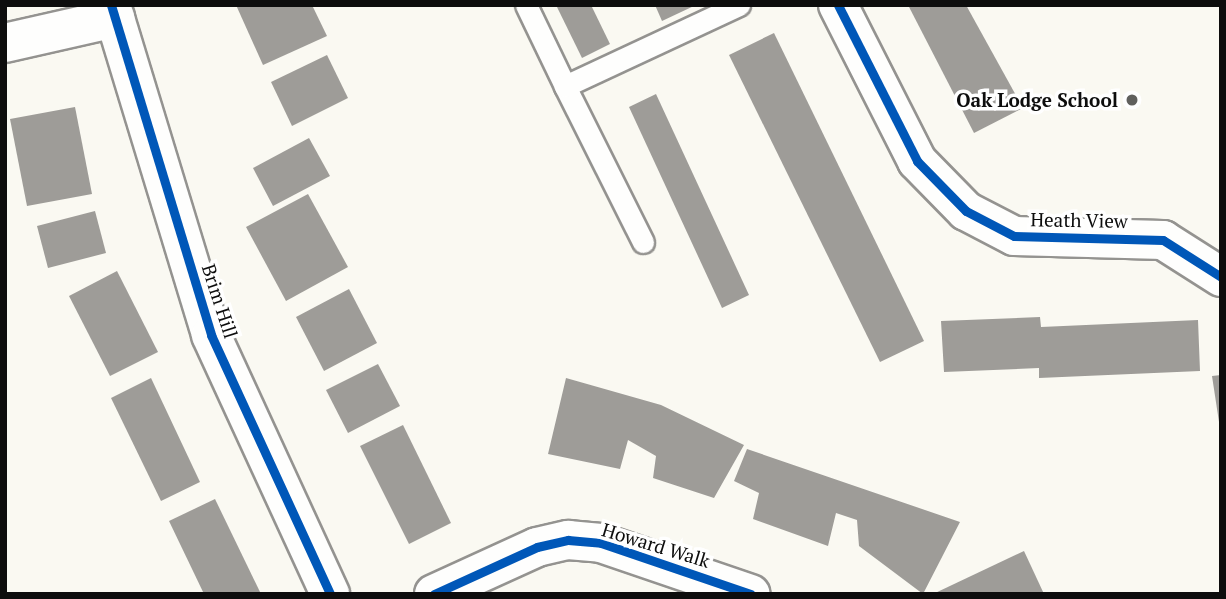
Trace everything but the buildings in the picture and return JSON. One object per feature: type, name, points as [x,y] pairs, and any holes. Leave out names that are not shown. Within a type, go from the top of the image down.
[{"type":"street","name":"Heath View","points":[[838,5],[917,161],[966,211],[1014,236],[1163,240],[1221,277]]},
{"type":"street","points":[[5,43],[113,12]]},
{"type":"street","name":"Brim Hill","points":[[113,12],[211,335],[330,594]]},
{"type":"street","name":"Howard Walk","points":[[434,594],[537,547],[568,540],[601,543],[751,594]]},
{"type":"lane","points":[[526,5],[643,242]]},
{"type":"lane","points":[[565,86],[739,5]]},
{"type":"cycle path","points":[[111,5],[211,335],[330,594]]},
{"type":"cycle path","points":[[838,5],[917,161],[966,211],[1014,236],[1163,240],[1221,277]]},
{"type":"cycle path","points":[[434,594],[537,547],[568,540],[601,543],[751,594]]},
{"type":"place","name":"Oak Lodge School","points":[[1132,100]]}]
